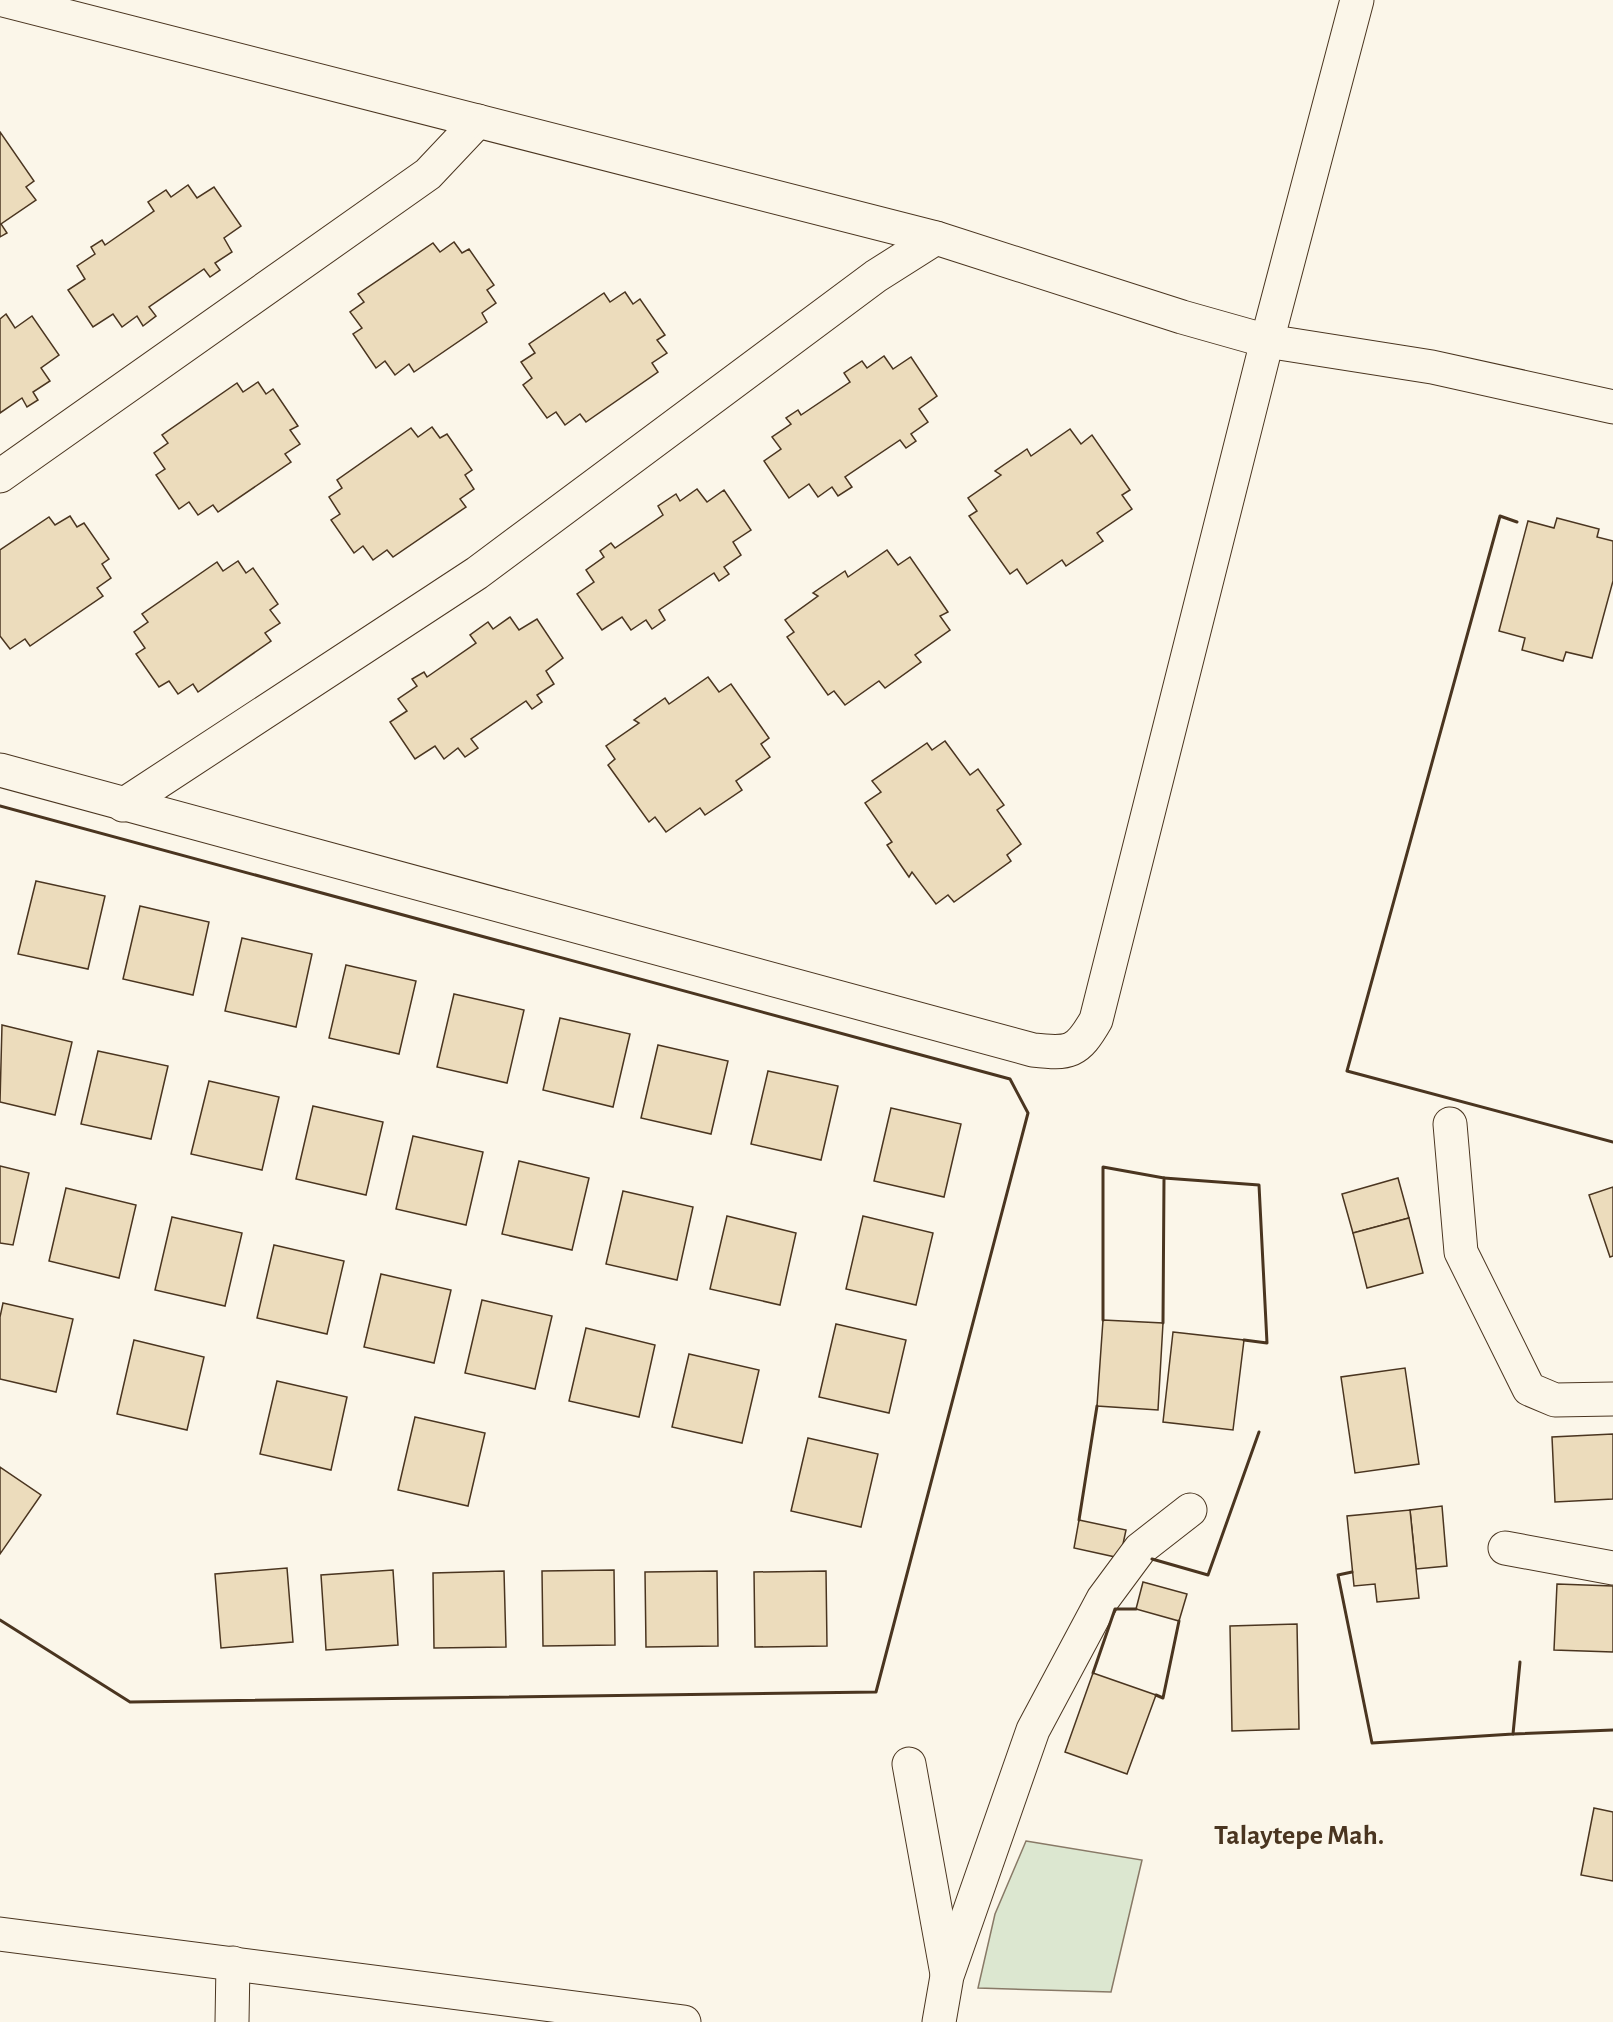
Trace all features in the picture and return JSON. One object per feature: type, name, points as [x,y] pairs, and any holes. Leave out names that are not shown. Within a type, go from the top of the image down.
[{"type":"street","points":[[0,770],[1021,1047],[1062,1053],[1083,1042],[1096,1020],[1267,341],[1358,0]]},
{"type":"street","points":[[2,1],[936,238],[1182,317],[1267,341],[1432,366],[1613,407]]},
{"type":"street","points":[[0,476],[428,174],[478,121]]},
{"type":"street","points":[[123,805],[477,573],[876,276],[936,238]]},
{"type":"street","points":[[1450,1124],[1461,1252],[1529,1389],[1555,1400],[1613,1399]]},
{"type":"street","points":[[939,2022],[947,1976],[1033,1730],[1103,1599],[1140,1549],[1190,1510]]},
{"type":"street","points":[[1505,1548],[1613,1568]]},
{"type":"street","points":[[909,1764],[947,1976]]},
{"type":"street","points":[[1,1935],[233,1963],[627,2018],[684,2022]]},
{"type":"street","points":[[232,2022],[233,1963]]},
{"type":"green space","points":[[1026,1841],[1142,1860],[1111,1992],[978,1988],[995,1914]]},
{"type":"building","points":[[0,132],[34,181],[26,187],[36,200],[1,224],[7,233],[0,237]]},
{"type":"building","points":[[188,185],[197,198],[214,187],[241,226],[224,238],[232,252],[215,263],[220,270],[210,277],[204,269],[149,307],[156,316],[143,326],[137,316],[122,327],[113,314],[93,327],[68,290],[85,279],[77,266],[95,254],[91,247],[102,240],[105,245],[154,211],[148,202],[166,190],[171,197]]},
{"type":"building","points":[[454,242],[462,253],[469,249],[494,285],[487,290],[496,303],[482,313],[487,322],[414,372],[409,364],[395,375],[385,361],[376,368],[353,334],[362,328],[350,312],[364,302],[358,294],[433,243],[440,252]]},
{"type":"building","points":[[625,292],[633,304],[640,299],[665,335],[657,340],[667,353],[652,363],[658,372],[586,422],[580,414],[565,425],[556,412],[547,418],[523,385],[532,378],[521,362],[535,353],[529,344],[604,293],[610,302]]},
{"type":"building","points":[[6,314],[15,328],[32,316],[59,355],[41,368],[50,381],[33,392],[38,400],[27,407],[22,398],[0,413],[0,319]]},
{"type":"building","points":[[884,356],[893,369],[911,357],[937,396],[919,409],[928,422],[911,434],[916,441],[906,448],[900,440],[845,477],[852,487],[838,496],[832,487],[818,497],[809,484],[789,498],[764,461],[781,449],[772,437],[791,424],[786,418],[798,410],[801,415],[850,382],[844,373],[862,361],[867,368]]},
{"type":"building","points":[[258,382],[266,394],[273,389],[298,426],[290,430],[300,444],[285,454],[291,462],[218,512],[213,505],[198,515],[189,502],[179,509],[156,475],[165,469],[154,453],[168,443],[162,435],[237,383],[243,392]]},
{"type":"building","points":[[432,427],[440,438],[447,434],[472,470],[465,475],[474,489],[460,499],[466,507],[393,557],[387,550],[373,560],[363,546],[354,553],[331,520],[340,514],[329,497],[342,488],[337,480],[411,428],[418,437]]},
{"type":"building","points":[[1070,429],[1081,444],[1092,435],[1130,490],[1122,495],[1132,509],[1097,533],[1103,541],[1066,566],[1062,560],[1027,584],[1017,569],[1010,574],[969,516],[977,511],[968,498],[1001,475],[995,471],[1027,449],[1031,456]]},
{"type":"building","points":[[697,489],[707,502],[724,490],[751,530],[733,542],[741,555],[724,567],[729,574],[719,581],[714,573],[659,610],[665,620],[652,629],[646,620],[631,630],[622,617],[602,630],[577,594],[594,582],[586,570],[604,557],[600,551],[611,543],[615,548],[663,515],[658,506],[676,494],[680,501]]},
{"type":"building","points":[[70,516],[77,527],[84,523],[109,559],[102,564],[111,578],[97,588],[103,596],[30,646],[25,639],[10,649],[0,636],[0,550],[49,517],[55,525]]},
{"type":"building","points":[[1557,518],[1599,529],[1597,537],[1613,541],[1613,581],[1592,658],[1566,652],[1563,661],[1522,650],[1525,638],[1499,631],[1528,521],[1554,528]]},
{"type":"building","points":[[887,550],[898,565],[910,557],[948,612],[940,616],[950,630],[915,655],[921,662],[885,688],[879,681],[845,705],[834,691],[828,695],[787,637],[794,632],[785,620],[818,596],[813,593],[845,571],[848,577]]},
{"type":"building","points":[[238,561],[246,573],[253,568],[278,604],[270,610],[280,623],[265,633],[271,641],[198,692],[193,684],[178,694],[169,681],[159,687],[136,654],[145,648],[134,632],[148,622],[142,614],[217,562],[223,571]]},
{"type":"building","points":[[510,617],[519,630],[537,619],[563,658],[546,671],[554,684],[537,695],[542,702],[532,709],[526,701],[471,739],[478,748],[465,757],[458,748],[444,759],[435,746],[415,759],[390,722],[407,711],[398,699],[417,686],[412,679],[424,672],[427,677],[476,643],[470,635],[488,622],[493,629]]},
{"type":"building","points":[[708,677],[719,692],[731,684],[769,738],[761,744],[770,757],[736,781],[742,790],[705,815],[700,808],[666,832],[655,817],[649,822],[608,765],[615,759],[606,746],[639,723],[634,720],[665,698],[669,704]]},
{"type":"building","points":[[945,741],[970,775],[978,769],[1004,805],[997,810],[1021,844],[1007,855],[1011,861],[954,902],[948,895],[936,904],[912,872],[909,877],[887,845],[892,842],[865,803],[881,792],[872,781],[927,743],[932,750]]},
{"type":"building","points":[[36,881],[105,896],[88,969],[18,954]]},
{"type":"building","points":[[140,906],[209,922],[193,995],[123,979]]},
{"type":"building","points":[[242,938],[312,954],[296,1027],[225,1011]]},
{"type":"building","points":[[346,965],[416,981],[399,1054],[329,1038]]},
{"type":"building","points":[[454,994],[524,1010],[507,1083],[437,1067]]},
{"type":"building","points":[[560,1018],[630,1034],[613,1107],[543,1090]]},
{"type":"building","points":[[2,1025],[72,1042],[55,1115],[0,1102]]},
{"type":"building","points":[[658,1045],[728,1061],[711,1134],[641,1118]]},
{"type":"building","points":[[98,1051],[168,1066],[151,1139],[81,1124]]},
{"type":"building","points":[[768,1071],[838,1086],[821,1160],[751,1144]]},
{"type":"building","points":[[209,1081],[279,1097],[262,1170],[191,1154]]},
{"type":"building","points":[[313,1106],[383,1122],[366,1195],[296,1179]]},
{"type":"building","points":[[891,1108],[961,1124],[944,1197],[874,1181]]},
{"type":"building","points":[[413,1136],[483,1152],[466,1225],[396,1209]]},
{"type":"building","points":[[519,1161],[589,1178],[572,1250],[502,1234]]},
{"type":"building","points":[[0,1166],[29,1173],[13,1245],[0,1243]]},
{"type":"building","points":[[1398,1178],[1409,1218],[1353,1233],[1342,1194]]},
{"type":"building","points":[[1613,1187],[1613,1256],[1610,1257],[1589,1195]]},
{"type":"building","points":[[66,1188],[136,1205],[119,1278],[49,1261]]},
{"type":"building","points":[[623,1191],[693,1207],[677,1280],[606,1264]]},
{"type":"building","points":[[727,1216],[796,1233],[780,1305],[710,1289]]},
{"type":"building","points":[[863,1216],[933,1233],[916,1305],[846,1289]]},
{"type":"building","points":[[172,1217],[242,1233],[225,1306],[155,1290]]},
{"type":"building","points":[[1409,1218],[1423,1273],[1367,1288],[1353,1233]]},
{"type":"building","points":[[274,1245],[344,1261],[327,1334],[257,1318]]},
{"type":"building","points":[[381,1274],[451,1290],[434,1363],[364,1347]]},
{"type":"building","points":[[482,1300],[552,1316],[535,1389],[465,1373]]},
{"type":"building","points":[[3,1303],[73,1319],[56,1392],[0,1379],[0,1317]]},
{"type":"building","points":[[1103,1320],[1163,1323],[1158,1410],[1097,1406]]},
{"type":"building","points":[[836,1324],[906,1340],[889,1413],[819,1397]]},
{"type":"building","points":[[586,1328],[655,1345],[639,1417],[569,1401]]},
{"type":"building","points":[[1173,1332],[1244,1340],[1233,1430],[1163,1422]]},
{"type":"building","points":[[134,1340],[204,1357],[187,1430],[117,1414]]},
{"type":"building","points":[[689,1354],[759,1370],[742,1443],[672,1427]]},
{"type":"building","points":[[1405,1368],[1419,1464],[1355,1473],[1341,1377]]},
{"type":"building","points":[[277,1381],[347,1397],[331,1470],[260,1454]]},
{"type":"building","points":[[415,1417],[485,1433],[468,1506],[398,1490]]},
{"type":"building","points":[[1613,1434],[1613,1499],[1555,1502],[1552,1437]]},
{"type":"building","points":[[808,1438],[878,1454],[861,1527],[791,1511]]},
{"type":"building","points":[[0,1467],[41,1495],[0,1554]]},
{"type":"building","points":[[1442,1506],[1447,1566],[1416,1569],[1410,1510]]},
{"type":"building","points":[[1410,1510],[1419,1598],[1377,1602],[1375,1584],[1354,1586],[1347,1516]]},
{"type":"building","points":[[1079,1520],[1126,1530],[1120,1558],[1074,1548]]},
{"type":"building","points":[[287,1568],[293,1642],[221,1648],[215,1574]]},
{"type":"building","points":[[393,1570],[398,1645],[326,1650],[321,1575]]},
{"type":"building","points":[[614,1570],[615,1645],[543,1646],[542,1571]]},
{"type":"building","points":[[504,1571],[506,1647],[434,1648],[433,1573]]},
{"type":"building","points":[[717,1571],[718,1646],[646,1647],[645,1572]]},
{"type":"building","points":[[826,1571],[827,1646],[755,1647],[754,1572]]},
{"type":"building","points":[[1143,1582],[1187,1594],[1179,1621],[1136,1609]]},
{"type":"building","points":[[1557,1584],[1613,1586],[1613,1652],[1554,1650]]},
{"type":"building","points":[[1297,1624],[1299,1729],[1232,1731],[1230,1626]]},
{"type":"building","points":[[1093,1673],[1156,1695],[1127,1774],[1065,1752]]},
{"type":"building","points":[[1594,1808],[1613,1812],[1613,1881],[1581,1875]]},
{"type":"wall","points":[[1517,522],[1500,516],[1347,1071],[1613,1142]]},
{"type":"wall","points":[[0,806],[1010,1079],[1028,1113],[876,1692],[130,1702],[0,1620]]},
{"type":"wall","points":[[1103,1320],[1103,1167],[1164,1178],[1163,1323]]},
{"type":"wall","points":[[1164,1178],[1259,1185],[1267,1343],[1244,1340]]},
{"type":"wall","points":[[1079,1520],[1097,1406]]},
{"type":"wall","points":[[1152,1559],[1208,1575],[1259,1432]]},
{"type":"wall","points":[[1352,1572],[1338,1575],[1372,1743],[1513,1734],[1520,1662]]},
{"type":"wall","points":[[1093,1673],[1115,1609],[1136,1609]]},
{"type":"wall","points":[[1156,1695],[1163,1698],[1179,1621]]},
{"type":"wall","points":[[1513,1734],[1613,1730]]},
{"type":"district","name":"Talaytepe Mah.","points":[[1299,1836]]}]
